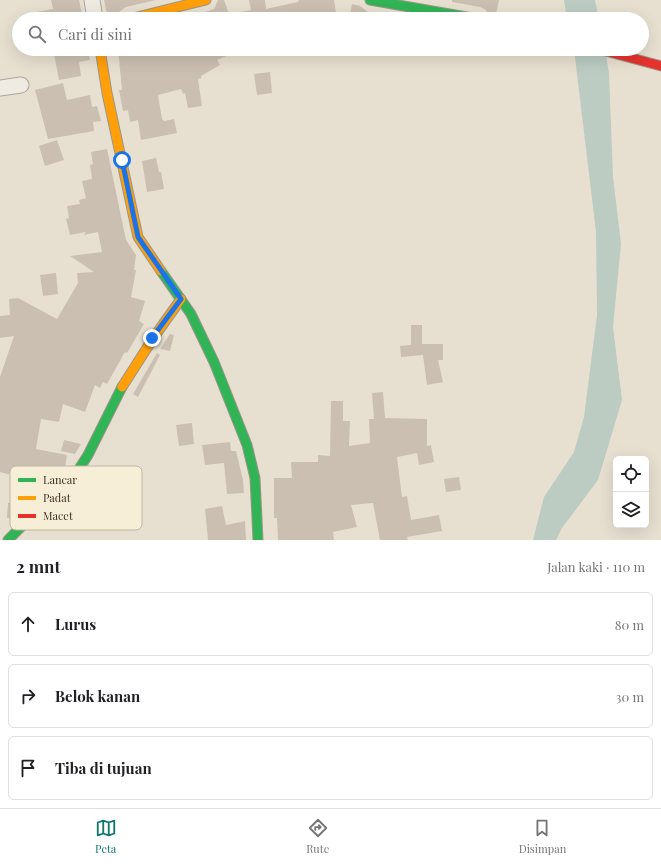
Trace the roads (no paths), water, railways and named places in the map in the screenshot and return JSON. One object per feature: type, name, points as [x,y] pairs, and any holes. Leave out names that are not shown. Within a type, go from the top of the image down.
[{"type":"street","points":[[92,0],[94,12]]},
{"type":"street","points":[[157,12],[206,0]]},
{"type":"street","points":[[370,0],[435,12]]},
{"type":"street","points":[[101,56],[107,93],[138,237],[191,314],[210,355],[247,445],[255,478],[258,540]]},
{"type":"street","points":[[624,56],[661,66]]},
{"type":"street","points":[[0,88],[21,85]]},
{"type":"street","points":[[81,466],[112,404],[152,338],[181,299]]},
{"type":"street","points":[[8,540],[17,530]]}]
